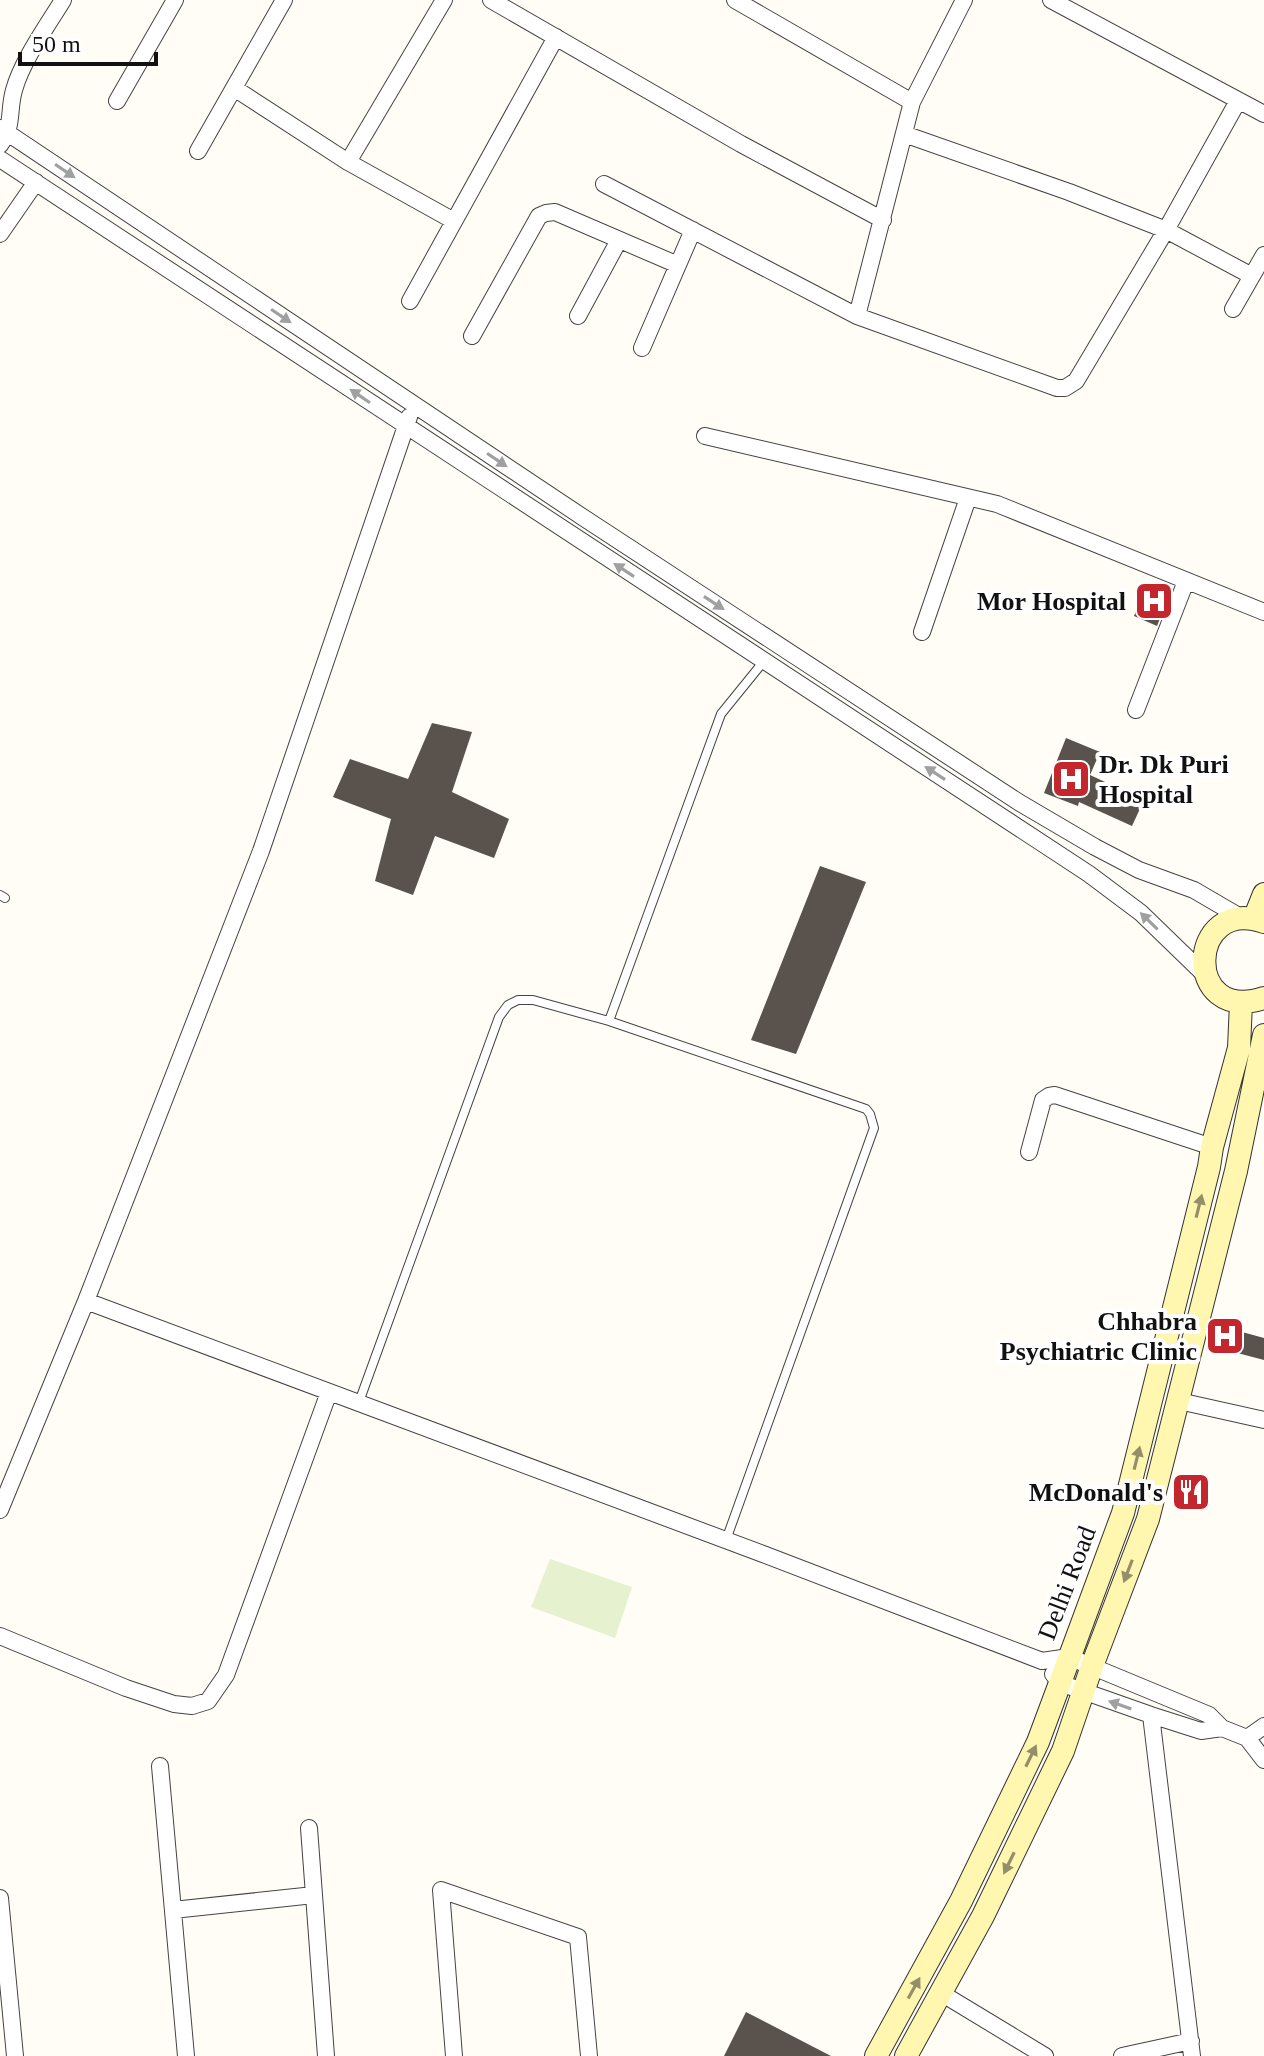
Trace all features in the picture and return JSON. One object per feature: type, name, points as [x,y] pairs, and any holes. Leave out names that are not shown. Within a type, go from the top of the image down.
[{"type":"main road","points":[[1264,894],[1253,919],[1230,921],[1218,928],[1204,949],[1205,975],[1222,996],[1241,1003],[1264,998]]},
{"type":"main road","name":"Delhi Road","points":[[876,2056],[961,1901],[1038,1742],[1123,1513],[1239,1048],[1241,1003]]},
{"type":"main road","name":"Delhi Road","points":[[906,2056],[983,1916],[1063,1751],[1148,1519],[1236,1171],[1264,1035]]},
{"type":"street","points":[[63,0],[34,46],[14,90],[3,135],[1020,803],[1128,864],[1194,890],[1253,919]]},
{"type":"street","points":[[117,101],[175,0]]},
{"type":"street","points":[[198,151],[284,0]]},
{"type":"street","points":[[348,162],[444,0]]},
{"type":"street","points":[[491,0],[741,144],[883,220]]},
{"type":"street","points":[[735,0],[912,102]]},
{"type":"street","points":[[857,316],[912,102],[964,0]]},
{"type":"street","points":[[1051,0],[1264,114]]},
{"type":"street","points":[[410,301],[556,37]]},
{"type":"street","points":[[234,88],[348,162],[454,221]]},
{"type":"street","points":[[604,184],[857,316],[1057,388],[1065,388],[1076,381],[1238,101]]},
{"type":"street","points":[[904,134],[1166,230],[1252,276]]},
{"type":"street","points":[[0,159],[1089,874],[1141,913],[1205,975]]},
{"type":"street","points":[[0,234],[36,182]]},
{"type":"street","points":[[472,336],[539,216],[546,213],[555,212],[678,265]]},
{"type":"street","points":[[642,348],[693,230]]},
{"type":"street","points":[[578,316],[619,240]]},
{"type":"street","points":[[1233,309],[1264,255]]},
{"type":"street","points":[[0,1510],[86,1301],[261,851],[413,404]]},
{"type":"street","points":[[705,436],[997,504],[1264,612]]},
{"type":"street","points":[[922,632],[968,498]]},
{"type":"street","points":[[575,538],[584,518]]},
{"type":"street","points":[[1136,710],[1186,581]]},
{"type":"street","points":[[1029,1152],[1043,1100],[1055,1095],[1212,1147]]},
{"type":"street","points":[[86,1301],[1042,1661],[1069,1657],[1209,1715],[1222,1728],[1247,1738],[1264,1760]]},
{"type":"street","points":[[0,1636],[126,1688],[174,1704],[192,1706],[208,1701],[226,1675],[329,1392]]},
{"type":"street","points":[[1179,1401],[1264,1420]]},
{"type":"street","points":[[1042,1661],[1060,1683],[1084,1692],[1201,1731],[1222,1728]]},
{"type":"street","points":[[1122,2056],[1191,2049],[1151,1715]]},
{"type":"street","points":[[1247,1738],[1264,1726]]},
{"type":"street","points":[[160,1766],[186,2056]]},
{"type":"street","points":[[309,1828],[326,2056]]},
{"type":"street","points":[[454,2056],[441,1890],[578,1937],[589,2056]]},
{"type":"street","points":[[173,1910],[314,1895]]},
{"type":"street","points":[[0,1898],[15,2056]]},
{"type":"street","points":[[941,1993],[1045,2056]]},
{"type":"lane","points":[[609,1021],[721,714],[764,661]]},
{"type":"lane","points":[[358,1403],[499,1017],[508,1005],[518,1000],[533,1000],[609,1021],[866,1109],[874,1128],[726,1540]]},
{"type":"green space","points":[[550,1559],[632,1587],[615,1638],[531,1607]]},
{"type":"building","points":[[1148,584],[1170,593],[1157,626],[1134,616]]},
{"type":"building","points":[[432,723],[472,732],[452,792],[509,819],[494,858],[435,836],[413,895],[375,881],[391,819],[333,797],[350,759],[408,779]]},
{"type":"building","points":[[1066,738],[1100,752],[1090,775],[1144,800],[1132,826],[1079,802],[1078,806],[1044,793]]},
{"type":"building","points":[[820,866],[866,882],[796,1054],[751,1040]]},
{"type":"building","points":[[1213,1324],[1264,1338],[1264,1360],[1207,1345]]},
{"type":"building","points":[[746,2012],[831,2056],[724,2056]]},
{"type":"place","name":"Mor Hospital","points":[[1154,601]]},
{"type":"place","name":"Dr. Dk Puri Hospital","points":[[1071,779]]},
{"type":"place","name":"Chhabra Psychiatric Clinic","points":[[1225,1336]]},
{"type":"place","name":"McDonald's","points":[[1191,1492]]}]
